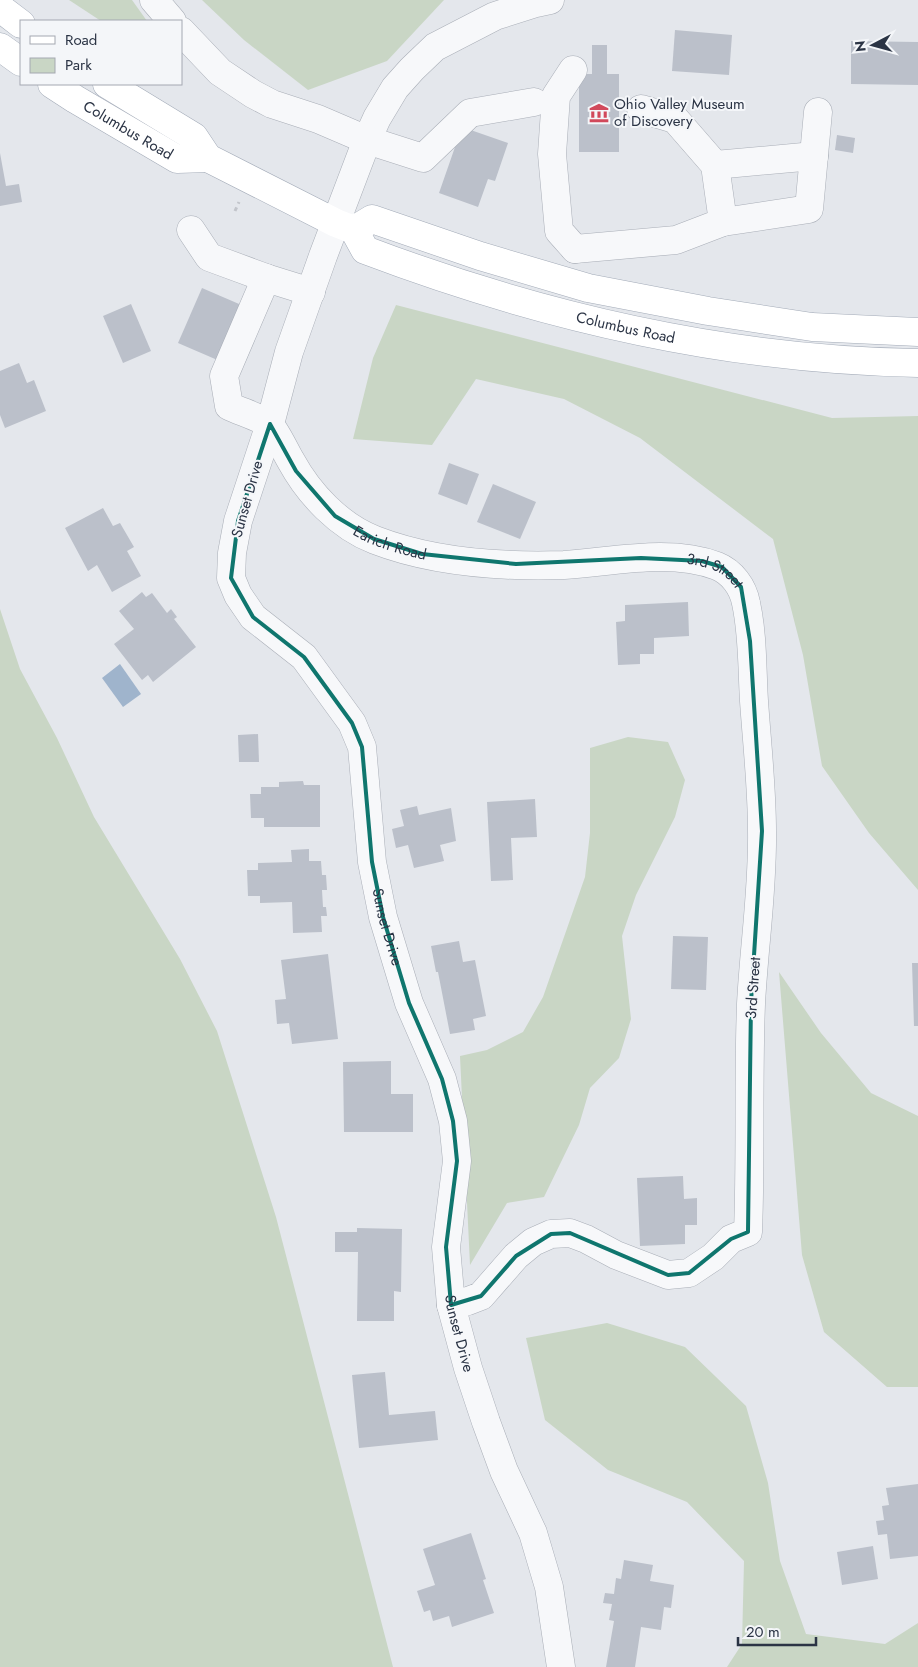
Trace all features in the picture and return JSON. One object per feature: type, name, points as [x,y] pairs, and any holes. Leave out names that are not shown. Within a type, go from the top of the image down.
[{"type":"main road","points":[[0,8],[20,23]]},
{"type":"main road","points":[[0,47],[20,61]]},
{"type":"main road","name":"Columbus Road","points":[[54,85],[177,159],[208,158],[345,227],[365,250],[472,288],[553,311],[670,338],[780,353],[883,362],[918,363]]},
{"type":"main road","name":"Columbus Road","points":[[109,85],[194,137],[208,158]]},
{"type":"main road","name":"Columbus Road","points":[[345,227],[372,219],[480,256],[588,288],[708,311],[812,327],[918,332]]},
{"type":"street","points":[[154,0],[171,20]]},
{"type":"street","name":"Sunset Drive","points":[[550,0],[496,16],[435,47],[395,88],[368,140],[345,227],[311,292],[289,352],[270,424],[238,521],[232,552],[231,578],[238,595],[253,617],[304,657],[352,724],[362,747],[372,862],[383,917],[409,1003],[442,1079],[453,1121],[457,1162],[446,1247],[451,1304],[468,1368],[489,1430],[504,1471],[536,1542],[549,1587],[561,1667]]},
{"type":"street","points":[[182,32],[220,72],[272,104],[318,119],[368,140],[423,158],[470,113],[534,102]]},
{"type":"street","points":[[573,70],[556,96],[552,154],[559,231],[574,249]]},
{"type":"street","points":[[641,108],[675,120],[715,165],[723,222]]},
{"type":"street","points":[[574,249],[676,240],[723,222],[809,209],[818,112]]},
{"type":"street","points":[[715,165],[814,156]]},
{"type":"street","points":[[191,230],[209,257],[311,292]]},
{"type":"street","points":[[553,311],[574,249]]},
{"type":"street","points":[[266,278],[224,376],[229,406],[270,424]]},
{"type":"street","name":"Earich Road","points":[[270,424],[296,471],[335,516],[353,529],[374,539],[422,554],[516,564],[563,565]]},
{"type":"street","name":"3rd Street","points":[[451,1304],[481,1296],[516,1256],[533,1242],[550,1234],[570,1233],[623,1258],[668,1275],[689,1273],[713,1257],[731,1239],[748,1232],[751,1002],[762,831],[746,602],[741,587],[732,576],[722,567],[702,561],[682,558],[641,558],[563,565]]},
{"type":"highlighted area","points":[[270,424],[296,471],[335,516],[374,539],[422,554],[516,564],[641,558],[702,561],[722,567],[741,587],[750,641],[762,831],[751,1002],[748,1232],[731,1239],[689,1273],[668,1275],[570,1233],[551,1234],[516,1256],[481,1296],[451,1305],[446,1247],[457,1161],[453,1121],[442,1079],[409,1003],[383,917],[372,862],[362,747],[352,723],[304,657],[253,617],[231,578],[238,521]]},
{"type":"green space","points":[[69,0],[132,0],[146,20],[99,20]]},
{"type":"green space","points":[[202,0],[444,0],[387,61],[308,90],[244,40]]},
{"type":"green space","points":[[396,305],[832,418],[918,416],[918,890],[869,833],[822,766],[803,655],[773,539],[640,438],[564,399],[476,379],[432,445],[353,439],[373,358]]},
{"type":"green space","points":[[0,609],[20,669],[57,738],[94,817],[180,959],[217,1031],[276,1217],[393,1667],[0,1667]]},
{"type":"green space","points":[[628,737],[668,742],[685,780],[675,817],[636,895],[622,936],[631,1019],[619,1058],[590,1088],[579,1125],[544,1197],[507,1203],[470,1265],[460,1056],[487,1050],[523,1032],[543,997],[585,877],[590,833],[590,748]]},
{"type":"green space","points":[[779,972],[821,1033],[871,1093],[918,1116],[918,1387],[887,1387],[824,1332],[802,1255]]},
{"type":"green space","points":[[607,1323],[685,1347],[746,1406],[768,1483],[780,1561],[806,1634],[885,1644],[918,1623],[918,1667],[727,1667],[742,1644],[744,1561],[687,1502],[608,1470],[545,1420],[526,1338]]},
{"type":"water","points":[[120,664],[141,694],[123,707],[102,678]]},
{"type":"building","points":[[675,30],[732,35],[729,75],[672,71]]},
{"type":"building","points":[[851,41],[918,42],[918,85],[851,84]]},
{"type":"building","name":"Ohio Valley Museum of Discovery","points":[[592,45],[607,45],[607,74],[619,74],[619,152],[579,152],[579,74],[592,74]]},
{"type":"building","points":[[462,127],[508,143],[495,181],[488,179],[478,207],[439,193]]},
{"type":"building","points":[[837,135],[855,138],[853,153],[835,150]]},
{"type":"building","points":[[0,153],[6,186],[19,184],[22,202],[0,206]]},
{"type":"building","points":[[202,288],[246,307],[222,362],[178,343]]},
{"type":"building","points":[[131,304],[151,351],[123,363],[103,316]]},
{"type":"building","points":[[19,363],[27,383],[34,380],[46,411],[5,428],[0,415],[0,371]]},
{"type":"building","points":[[449,463],[479,474],[467,505],[438,494]]},
{"type":"building","points":[[493,484],[536,502],[520,539],[477,522]]},
{"type":"building","points":[[103,508],[113,526],[120,523],[134,547],[127,551],[141,576],[112,592],[97,565],[88,571],[65,528]]},
{"type":"building","points":[[142,592],[146,597],[152,593],[167,613],[171,609],[177,617],[174,619],[196,647],[153,682],[148,675],[142,680],[114,644],[134,629],[119,611]]},
{"type":"building","points":[[688,602],[689,636],[654,638],[654,654],[640,654],[640,664],[618,665],[616,622],[625,621],[625,605]]},
{"type":"building","points":[[258,734],[259,762],[239,762],[238,735]]},
{"type":"building","points":[[303,781],[304,785],[320,785],[320,827],[264,827],[264,818],[251,818],[250,794],[261,794],[261,787],[279,787],[279,782]]},
{"type":"building","points":[[535,799],[537,837],[511,838],[513,880],[491,881],[487,802]]},
{"type":"building","points":[[417,806],[419,815],[451,808],[456,841],[440,845],[444,861],[414,868],[408,845],[396,848],[392,829],[404,826],[400,810]]},
{"type":"building","points":[[309,849],[309,861],[321,861],[322,875],[326,875],[327,890],[322,890],[323,907],[326,907],[327,916],[321,916],[322,932],[293,933],[292,902],[260,903],[260,896],[248,896],[247,870],[258,870],[258,863],[292,862],[291,850]]},
{"type":"building","points":[[673,936],[708,937],[706,990],[671,989]]},
{"type":"building","points":[[459,941],[463,962],[475,960],[486,1016],[473,1019],[475,1030],[450,1034],[431,946]]},
{"type":"building","points":[[328,954],[338,1039],[292,1044],[289,1023],[277,1024],[275,1000],[286,999],[281,960]]},
{"type":"building","points":[[912,963],[918,963],[918,1026],[914,1026]]},
{"type":"building","points":[[391,1061],[391,1094],[413,1094],[413,1132],[344,1132],[343,1062]]},
{"type":"building","points":[[683,1176],[684,1199],[697,1198],[697,1225],[685,1225],[685,1244],[640,1246],[637,1178]]},
{"type":"building","points":[[357,1228],[402,1229],[401,1292],[394,1291],[394,1321],[357,1321],[358,1252],[335,1252],[335,1232],[357,1232]]},
{"type":"building","points":[[385,1372],[389,1415],[435,1411],[438,1440],[359,1448],[352,1375]]},
{"type":"building","points":[[918,1484],[918,1556],[890,1559],[887,1534],[878,1535],[876,1521],[884,1520],[882,1506],[889,1505],[886,1488]]},
{"type":"building","points":[[471,1533],[486,1579],[483,1580],[494,1613],[452,1627],[449,1616],[433,1621],[430,1610],[424,1612],[417,1591],[435,1585],[423,1549]]},
{"type":"building","points":[[873,1546],[878,1579],[842,1585],[837,1552]]},
{"type":"building","points":[[624,1560],[653,1565],[650,1581],[674,1585],[671,1608],[664,1607],[661,1630],[641,1627],[635,1667],[606,1667],[614,1621],[609,1620],[612,1604],[603,1603],[605,1593],[614,1594],[616,1578],[621,1579]]},
{"type":"place","name":"Ohio Valley Museum of Discovery","points":[[599,113]]}]
